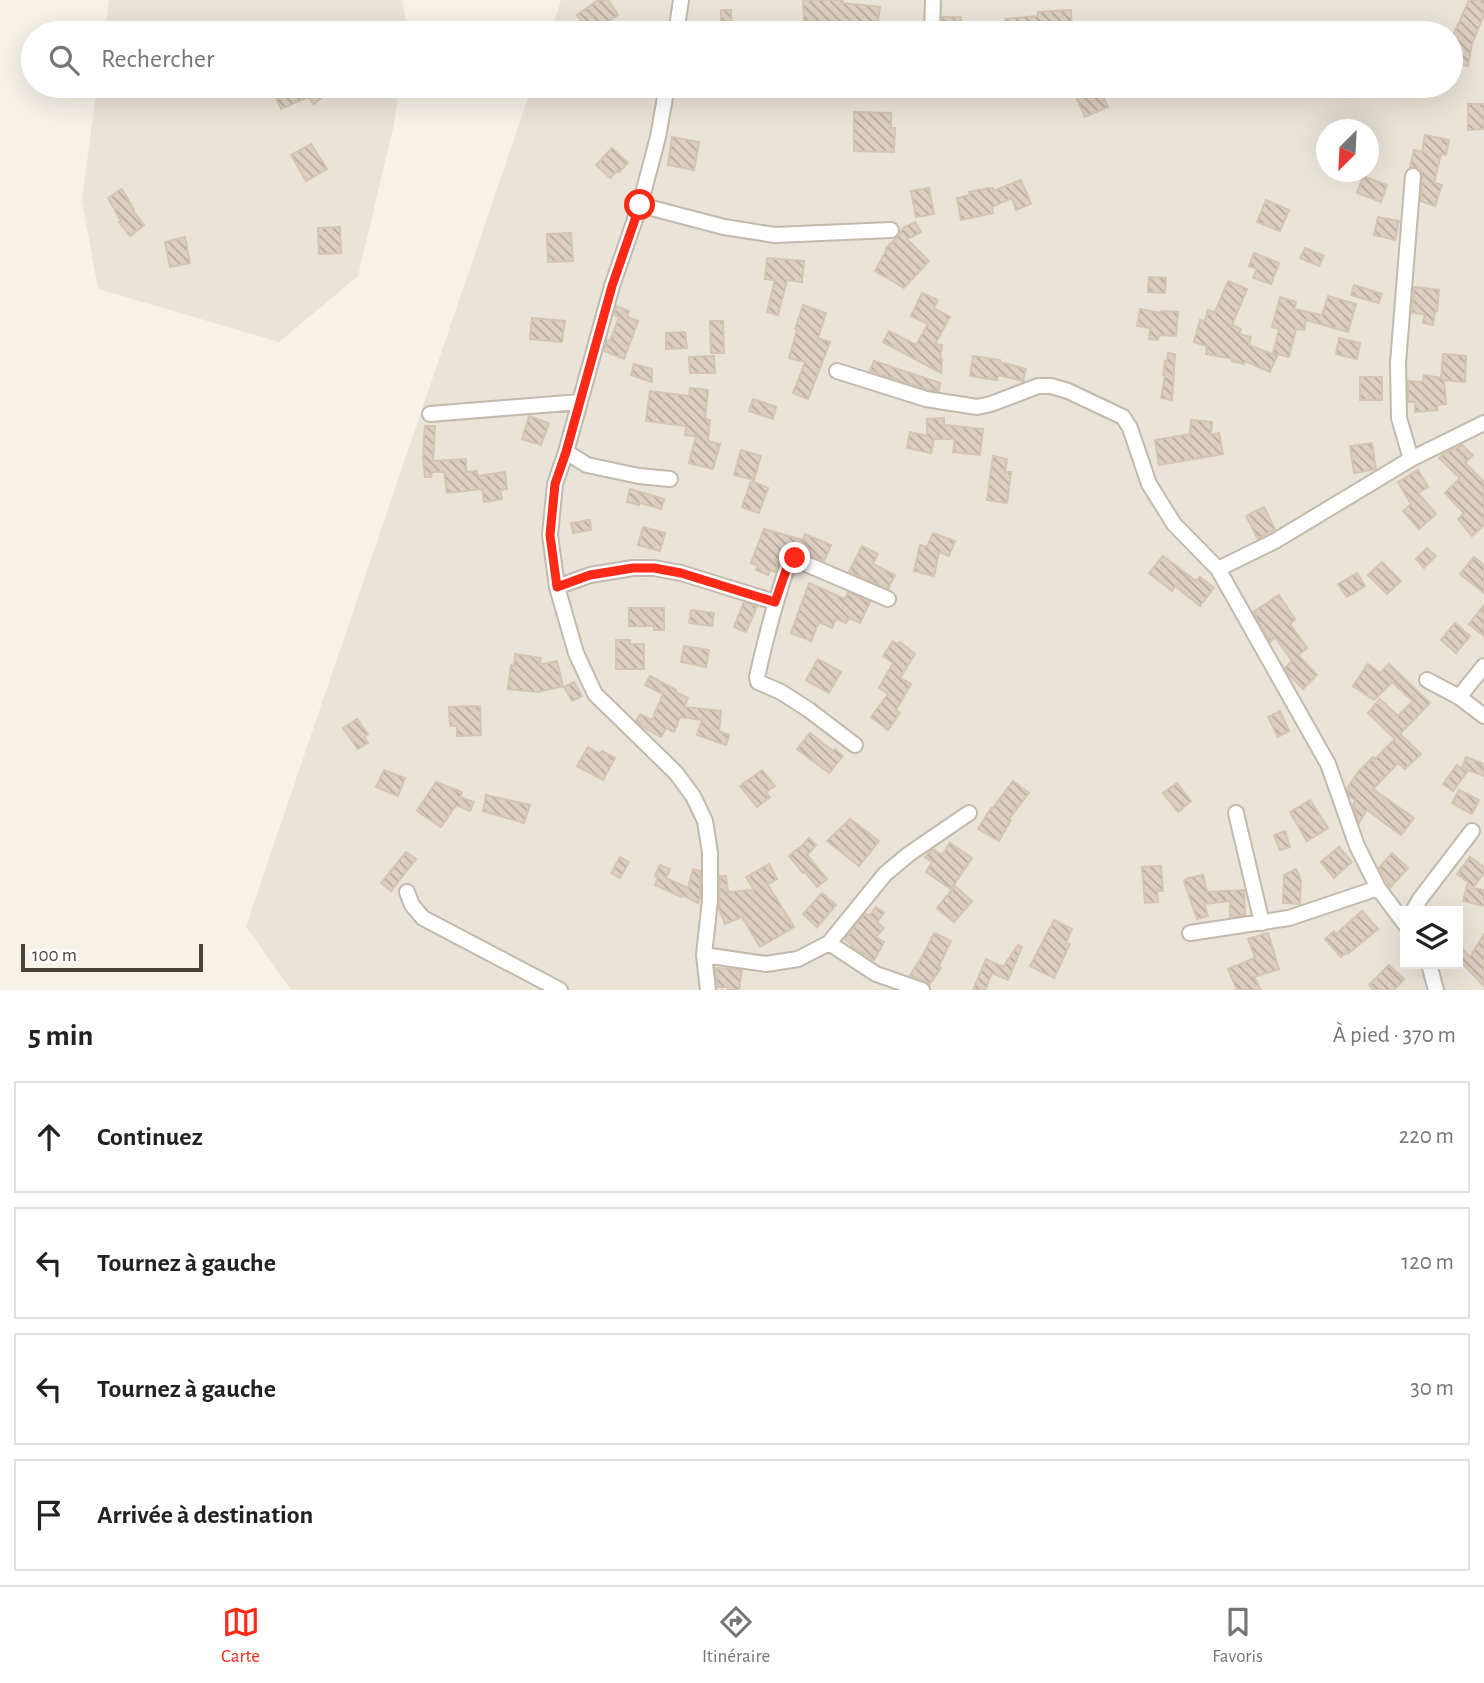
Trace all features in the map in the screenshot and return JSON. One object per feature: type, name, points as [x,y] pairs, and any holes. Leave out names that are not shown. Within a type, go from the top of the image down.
[{"type":"street","points":[[678,21],[681,0]]},
{"type":"street","points":[[932,21],[933,0]]},
{"type":"street","points":[[665,98],[659,137],[640,205],[612,286],[555,484],[550,535],[557,587],[576,653],[595,694],[676,773],[694,796],[705,821],[710,853],[710,900],[704,955],[708,990]]},
{"type":"street","points":[[1411,459],[1399,418],[1398,363],[1413,176]]},
{"type":"street","points":[[640,205],[724,227],[775,235],[891,230]]},
{"type":"street","points":[[837,371],[926,399],[977,407],[1038,386],[1051,386],[1068,391],[1123,417],[1130,428],[1149,484],[1174,524],[1218,569],[1328,764],[1357,846],[1378,888],[1400,917]]},
{"type":"street","points":[[430,414],[580,402]]},
{"type":"street","points":[[1218,569],[1275,541],[1411,459],[1484,423]]},
{"type":"street","points":[[566,452],[587,465],[639,476],[670,479]]},
{"type":"street","points":[[855,745],[809,710],[781,692],[758,682],[757,677],[775,602],[790,559],[888,599]]},
{"type":"street","points":[[557,587],[590,575],[633,568],[654,568],[681,573],[775,602]]},
{"type":"street","points":[[1459,696],[1484,666]]},
{"type":"street","points":[[1427,680],[1459,696],[1484,716]]},
{"type":"street","points":[[704,955],[766,964],[798,959],[829,943],[885,874],[969,813]]},
{"type":"street","points":[[1236,813],[1262,923]]},
{"type":"street","points":[[1416,906],[1472,831]]},
{"type":"street","points":[[1190,933],[1289,918],[1378,888]]},
{"type":"street","points":[[407,892],[412,905],[423,918],[560,990]]},
{"type":"street","points":[[829,943],[876,974],[922,990]]},
{"type":"street","points":[[1430,969],[1436,990]]},
{"type":"shaded area","points":[[109,0],[402,0],[406,21],[106,21]]},
{"type":"shaded area","points":[[561,0],[1484,0],[1484,990],[291,990],[246,926],[528,98],[1463,98],[1463,21],[554,21]]},
{"type":"shaded area","points":[[95,98],[398,98],[358,276],[279,342],[98,289],[82,200]]},
{"type":"building","points":[[598,0],[608,0],[618,15],[609,21],[581,21],[577,15]]},
{"type":"building","points":[[803,0],[843,0],[843,3],[880,7],[878,21],[804,21]]},
{"type":"building","points":[[1469,0],[1484,0],[1484,15],[1472,44],[1468,66],[1463,65],[1463,21],[1460,21]]},
{"type":"building","points":[[721,10],[731,10],[732,21],[721,21]]},
{"type":"building","points":[[1071,10],[1071,21],[1005,21],[1038,16],[1038,12]]},
{"type":"building","points":[[942,17],[961,17],[961,21],[942,21]]},
{"type":"building","points":[[276,98],[306,98],[281,109]]},
{"type":"building","points":[[309,98],[321,98],[314,104]]},
{"type":"building","points":[[1077,98],[1104,98],[1108,107],[1085,117]]},
{"type":"building","points":[[1468,104],[1484,104],[1484,129],[1468,130]]},
{"type":"building","points":[[854,112],[891,113],[891,128],[895,128],[894,152],[854,151]]},
{"type":"building","points":[[1425,135],[1449,140],[1446,155],[1441,154],[1434,183],[1442,185],[1435,206],[1421,201],[1422,173],[1418,168],[1410,167],[1414,150],[1422,152]]},
{"type":"building","points":[[672,137],[699,142],[694,170],[668,165]]},
{"type":"building","points":[[311,144],[327,169],[306,181],[291,155]]},
{"type":"building","points":[[612,148],[628,163],[610,178],[596,165]]},
{"type":"building","points":[[1021,180],[1031,204],[1016,210],[1012,198],[992,207],[993,213],[961,220],[957,198],[988,188],[993,188],[993,191]]},
{"type":"building","points":[[1361,182],[1387,185],[1381,202],[1357,193]]},
{"type":"building","points":[[929,188],[934,214],[916,217],[911,191]]},
{"type":"building","points":[[122,189],[144,225],[130,236],[119,222],[121,221],[108,198]]},
{"type":"building","points":[[1266,200],[1289,210],[1280,231],[1257,222]]},
{"type":"building","points":[[1378,217],[1399,221],[1395,240],[1374,235]]},
{"type":"building","points":[[915,222],[921,232],[907,239],[929,261],[904,288],[875,271],[886,248],[903,228]]},
{"type":"building","points":[[340,227],[341,253],[319,254],[318,228]]},
{"type":"building","points":[[571,233],[573,261],[548,262],[547,234]]},
{"type":"building","points":[[185,237],[190,263],[170,267],[165,242]]},
{"type":"building","points":[[1305,248],[1324,256],[1319,266],[1300,258]]},
{"type":"building","points":[[1254,253],[1279,263],[1271,284],[1253,278],[1257,269],[1249,266]]},
{"type":"building","points":[[767,258],[804,261],[802,282],[787,280],[778,315],[767,312],[775,280],[765,279]]},
{"type":"building","points":[[1149,277],[1166,278],[1165,293],[1148,292]]},
{"type":"building","points":[[1228,281],[1247,289],[1232,325],[1241,329],[1239,334],[1251,337],[1249,345],[1277,356],[1270,372],[1245,361],[1244,364],[1206,354],[1207,346],[1194,342],[1200,320],[1205,321],[1208,310],[1215,312]]},
{"type":"building","points":[[1354,285],[1382,294],[1379,303],[1351,295]]},
{"type":"building","points":[[1414,287],[1439,290],[1433,325],[1423,323],[1425,314],[1412,313]]},
{"type":"building","points":[[922,293],[938,300],[934,308],[950,317],[935,344],[942,345],[941,373],[883,342],[889,331],[916,345],[928,324],[911,316]]},
{"type":"building","points":[[1328,296],[1356,304],[1348,332],[1306,320],[1304,330],[1296,329],[1289,357],[1273,353],[1279,329],[1272,327],[1280,297],[1296,302],[1294,309],[1322,315]]},
{"type":"building","points":[[803,305],[826,313],[818,338],[830,342],[808,399],[793,393],[805,362],[789,358]]},
{"type":"building","points":[[616,306],[629,311],[627,317],[638,321],[624,359],[604,351],[619,317],[614,315]]},
{"type":"building","points":[[1140,309],[1161,313],[1178,312],[1176,336],[1159,335],[1158,340],[1149,339],[1150,328],[1137,326]]},
{"type":"building","points":[[532,318],[565,321],[562,342],[530,339]]},
{"type":"building","points":[[710,321],[723,321],[724,353],[711,353]]},
{"type":"building","points":[[685,332],[687,348],[666,349],[666,333]]},
{"type":"building","points":[[1339,338],[1360,343],[1357,359],[1336,354]]},
{"type":"building","points":[[1168,353],[1175,354],[1172,400],[1161,398]]},
{"type":"building","points":[[1443,354],[1466,356],[1465,382],[1444,380],[1446,404],[1437,405],[1438,410],[1415,412],[1415,402],[1408,402],[1408,381],[1423,382],[1424,375],[1441,378]]},
{"type":"building","points":[[714,356],[715,373],[690,373],[689,357]]},
{"type":"building","points":[[973,356],[1000,360],[1026,369],[1023,381],[998,375],[997,380],[970,376]]},
{"type":"building","points":[[874,361],[940,383],[939,391],[928,390],[870,371]]},
{"type":"building","points":[[634,364],[652,369],[652,382],[631,375]]},
{"type":"building","points":[[1360,377],[1382,377],[1382,400],[1360,400]]},
{"type":"building","points":[[690,388],[708,390],[705,419],[710,420],[708,441],[720,444],[713,469],[689,463],[696,436],[685,435],[686,426],[646,421],[650,391],[689,396]]},
{"type":"building","points":[[753,399],[776,407],[773,419],[749,411]]},
{"type":"building","points":[[529,416],[549,423],[541,445],[522,439]]},
{"type":"building","points":[[944,418],[944,425],[983,429],[980,455],[953,452],[955,439],[934,439],[931,453],[907,448],[910,432],[927,436],[927,419]]},
{"type":"building","points":[[1191,420],[1212,422],[1211,435],[1219,433],[1223,454],[1159,465],[1155,440],[1190,434]]},
{"type":"building","points":[[425,426],[435,426],[433,461],[466,459],[466,472],[477,471],[478,476],[505,472],[507,489],[500,490],[502,499],[484,502],[482,489],[447,493],[444,472],[432,472],[431,477],[425,477]]},
{"type":"building","points":[[1372,443],[1376,469],[1354,473],[1350,446]]},
{"type":"building","points":[[1462,445],[1473,455],[1465,463],[1484,482],[1484,525],[1472,536],[1458,519],[1464,513],[1445,493],[1460,478],[1439,458]]},
{"type":"building","points":[[741,450],[761,456],[754,480],[734,475]]},
{"type":"building","points":[[993,456],[1007,459],[1005,472],[1011,472],[1007,503],[987,500]]},
{"type":"building","points":[[1418,470],[1428,487],[1418,493],[1436,514],[1419,529],[1403,511],[1411,504],[1398,482]]},
{"type":"building","points":[[751,481],[768,488],[759,513],[742,507]]},
{"type":"building","points":[[630,489],[664,499],[661,509],[627,502]]},
{"type":"building","points":[[1264,507],[1275,529],[1258,539],[1246,516]]},
{"type":"building","points":[[590,520],[591,530],[573,533],[571,523]]},
{"type":"building","points":[[643,527],[665,533],[660,551],[638,545]]},
{"type":"building","points":[[764,529],[803,540],[805,534],[831,545],[824,561],[796,549],[788,549],[781,556],[775,572],[770,570],[768,575],[756,570],[758,566],[751,563]]},
{"type":"building","points":[[933,533],[955,541],[949,556],[939,552],[934,576],[914,571],[920,545],[927,547]]},
{"type":"building","points":[[862,546],[878,554],[873,564],[895,575],[888,589],[849,572]]},
{"type":"building","points":[[1427,548],[1436,556],[1424,568],[1416,559]]},
{"type":"building","points":[[1163,556],[1196,581],[1200,577],[1214,588],[1200,606],[1175,586],[1172,591],[1149,573]]},
{"type":"building","points":[[1474,557],[1484,565],[1484,593],[1460,574]]},
{"type":"building","points":[[1382,562],[1401,581],[1387,594],[1368,575]]},
{"type":"building","points":[[1357,573],[1365,586],[1347,597],[1338,584]]},
{"type":"building","points":[[809,583],[845,599],[848,592],[870,602],[860,623],[849,618],[846,623],[836,619],[832,628],[819,622],[811,641],[791,633]]},
{"type":"building","points":[[1279,595],[1295,619],[1290,624],[1307,648],[1298,655],[1317,675],[1303,689],[1285,668],[1292,661],[1275,637],[1270,642],[1253,612]]},
{"type":"building","points":[[744,602],[757,606],[746,632],[734,627]]},
{"type":"building","points":[[1484,605],[1484,636],[1469,624]]},
{"type":"building","points":[[629,608],[664,608],[664,630],[654,630],[654,626],[629,626]]},
{"type":"building","points":[[691,610],[714,613],[712,626],[689,623]]},
{"type":"building","points":[[1455,623],[1470,636],[1456,653],[1441,640]]},
{"type":"building","points":[[616,640],[644,644],[644,669],[616,669]]},
{"type":"building","points":[[893,641],[898,644],[900,642],[915,654],[900,678],[911,684],[896,710],[900,713],[888,730],[871,717],[888,694],[879,688],[893,663],[883,656]]},
{"type":"building","points":[[684,646],[709,650],[706,667],[681,662]]},
{"type":"building","points":[[515,654],[541,658],[539,665],[557,661],[563,686],[538,692],[508,689]]},
{"type":"building","points":[[818,659],[841,672],[829,693],[806,680]]},
{"type":"building","points":[[1368,664],[1380,673],[1389,664],[1430,703],[1400,734],[1421,754],[1405,769],[1398,763],[1373,789],[1414,818],[1401,835],[1367,810],[1359,823],[1353,805],[1356,800],[1349,796],[1347,789],[1358,772],[1395,739],[1368,713],[1380,699],[1398,716],[1413,701],[1392,682],[1374,700],[1353,686]]},
{"type":"building","points":[[650,676],[688,698],[684,707],[721,711],[719,731],[729,735],[726,745],[697,735],[702,720],[680,717],[674,732],[666,728],[661,737],[636,721],[640,714],[652,720],[663,694],[645,685]]},
{"type":"building","points":[[574,682],[582,696],[572,701],[564,687]]},
{"type":"building","points":[[480,706],[481,735],[457,736],[457,726],[450,726],[449,707]]},
{"type":"building","points":[[1280,711],[1289,731],[1278,737],[1268,717]]},
{"type":"building","points":[[357,719],[368,734],[364,737],[368,743],[358,749],[343,728]]},
{"type":"building","points":[[810,733],[843,756],[829,773],[797,749]]},
{"type":"building","points":[[588,747],[615,758],[603,780],[577,766]]},
{"type":"building","points":[[1466,757],[1484,764],[1484,776],[1462,768]]},
{"type":"building","points":[[1457,765],[1467,772],[1453,791],[1443,784]]},
{"type":"building","points":[[384,770],[405,778],[398,796],[376,787]]},
{"type":"building","points":[[762,770],[775,786],[766,792],[770,797],[757,807],[740,786]]},
{"type":"building","points":[[1013,781],[1029,793],[1009,819],[1011,820],[999,841],[978,829]]},
{"type":"building","points":[[436,782],[462,792],[460,797],[474,802],[470,811],[456,805],[441,827],[417,811]]},
{"type":"building","points":[[1177,783],[1191,801],[1178,812],[1163,793]]},
{"type":"building","points":[[1459,790],[1479,800],[1472,814],[1452,803]]},
{"type":"building","points":[[486,795],[530,805],[524,823],[483,811]]},
{"type":"building","points":[[1310,800],[1328,828],[1307,841],[1290,812]]},
{"type":"building","points":[[850,819],[879,841],[859,866],[827,841]]},
{"type":"building","points":[[1285,831],[1290,847],[1280,850],[1274,835]]},
{"type":"building","points":[[809,838],[816,845],[807,855],[827,879],[817,887],[789,856]]},
{"type":"building","points":[[950,843],[972,858],[951,889],[926,872],[932,862],[925,857],[933,849],[942,855]]},
{"type":"building","points":[[1339,847],[1352,862],[1334,878],[1321,862]]},
{"type":"building","points":[[406,852],[416,859],[391,891],[381,883]]},
{"type":"building","points":[[1392,853],[1408,868],[1390,888],[1379,868]]},
{"type":"building","points":[[620,857],[629,862],[620,878],[611,873]]},
{"type":"building","points":[[1470,857],[1484,867],[1484,873],[1473,888],[1484,890],[1484,906],[1463,901],[1468,882],[1457,874]]},
{"type":"building","points":[[769,864],[777,879],[768,884],[766,882],[794,927],[760,947],[742,917],[725,924],[719,909],[720,876],[726,876],[728,892],[754,890],[746,877]]},
{"type":"building","points":[[660,865],[670,869],[666,878],[688,888],[693,869],[700,871],[698,903],[655,885],[658,877],[655,876]]},
{"type":"building","points":[[1161,866],[1163,891],[1157,891],[1158,902],[1145,903],[1142,867]]},
{"type":"building","points":[[1296,869],[1301,880],[1300,904],[1283,903],[1284,875]]},
{"type":"building","points":[[1203,875],[1207,892],[1244,890],[1245,915],[1230,917],[1230,901],[1204,904],[1208,916],[1197,919],[1184,881]]},
{"type":"building","points":[[955,886],[972,901],[954,922],[937,908]]},
{"type":"building","points":[[822,893],[836,905],[817,927],[803,914]]},
{"type":"building","points":[[876,907],[884,913],[877,922],[884,928],[876,937],[884,942],[874,960],[851,946],[845,939],[865,913],[869,916]]},
{"type":"building","points":[[1362,911],[1378,929],[1341,957],[1325,939],[1334,931],[1336,934]]},
{"type":"building","points":[[1054,920],[1072,929],[1066,943],[1070,944],[1054,978],[1030,966]]},
{"type":"building","points":[[934,933],[951,941],[939,966],[941,968],[930,984],[910,975]]},
{"type":"building","points":[[1268,933],[1279,969],[1254,977],[1261,990],[1237,990],[1228,969],[1255,958],[1248,939]]},
{"type":"building","points":[[1484,934],[1484,986],[1463,964],[1463,949],[1470,957]]},
{"type":"building","points":[[1018,945],[1022,947],[1008,980],[992,973],[985,990],[973,990],[986,959],[1003,967]]},
{"type":"building","points":[[1389,965],[1404,979],[1394,990],[1374,990],[1369,985]]},
{"type":"building","points":[[715,968],[742,970],[739,990],[717,987]]},
{"type":"route","points":[[640,205],[612,286],[555,484],[550,535],[557,587],[590,575],[633,568],[654,568],[681,573],[775,602],[790,559],[795,558]]}]
